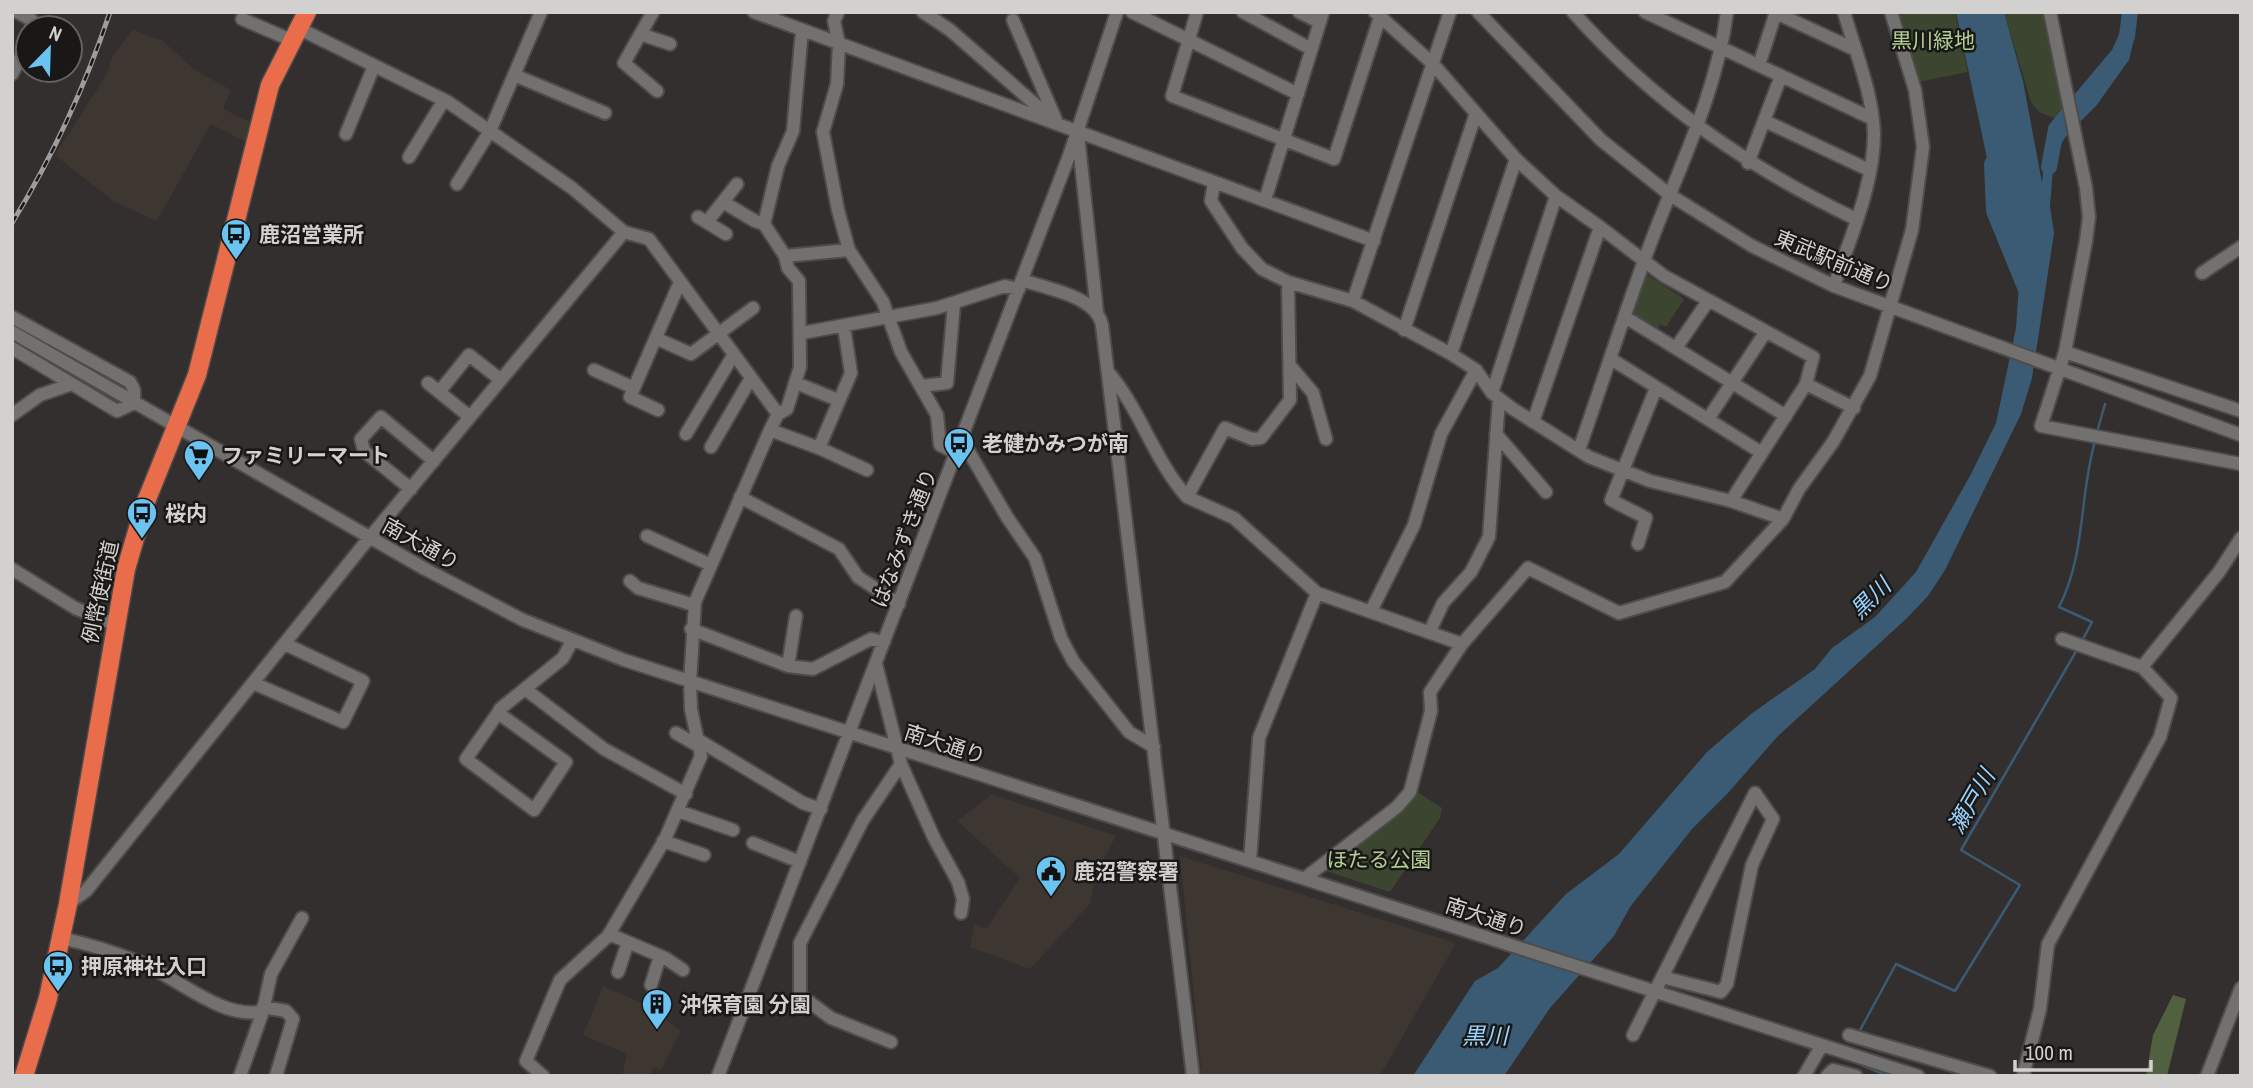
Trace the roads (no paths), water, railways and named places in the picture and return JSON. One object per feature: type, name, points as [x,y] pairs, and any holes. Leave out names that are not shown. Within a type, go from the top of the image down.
[{"type":"highway","name":"例幣使街道","points":[[24,1076],[48,998],[61,938],[114,624],[138,525],[200,365],[270,85],[298,27]]},
{"type":"street","points":[[457,184],[490,131],[541,12]]},
{"type":"street","points":[[653,12],[624,64],[657,91]]},
{"type":"street","points":[[754,12],[1374,241]]},
{"type":"street","points":[[838,12],[834,21],[839,44],[837,83],[823,132],[849,250],[883,302],[901,352],[937,415],[940,445],[960,446],[1035,558],[1061,638],[1073,661],[1129,732],[1154,747]]},
{"type":"street","points":[[923,12],[950,30],[1058,124]]},
{"type":"street","name":"はなみずき通り","points":[[718,1076],[1021,284],[1078,131],[1117,12]]},
{"type":"street","points":[[1132,12],[1298,94]]},
{"type":"street","points":[[1197,12],[1172,96],[1334,159],[1378,15],[1433,64],[1516,159],[1556,195],[1644,261],[1708,301],[1814,357],[1806,384],[1731,501]]},
{"type":"street","points":[[1243,12],[1311,49]]},
{"type":"street","points":[[1265,200],[1321,17],[1299,12]]},
{"type":"street","points":[[1353,301],[1450,12]]},
{"type":"street","name":"東武駅前通り","points":[[1478,12],[1569,110],[1629,164],[1670,195],[1763,252],[1834,286],[2241,435]]},
{"type":"street","points":[[1573,12],[1642,82],[1696,127],[1748,163],[1796,191],[1856,219]]},
{"type":"street","points":[[1645,12],[1871,118]]},
{"type":"street","points":[[1579,450],[1644,261],[1696,127],[1721,48],[1727,12]]},
{"type":"street","points":[[1834,286],[1870,170],[1874,133],[1844,12]]},
{"type":"street","points":[[1306,878],[1397,807],[1410,792],[1431,711],[1430,692],[1462,644],[1528,568],[1619,613],[1725,582],[1783,519],[1853,408],[1870,376],[1895,308],[1912,230],[1923,146],[1915,90],[1891,12]]},
{"type":"street","points":[[2050,12],[2086,188],[2088,217],[2065,352],[2057,368],[2042,426],[2241,464]]},
{"type":"street","points":[[1759,65],[1776,13],[1854,49]]},
{"type":"street","points":[[243,19],[298,27],[444,100],[572,188],[624,232],[649,239],[778,414]]},
{"type":"street","points":[[1013,20],[1058,124]]},
{"type":"street","points":[[764,224],[778,166],[793,131],[802,30]]},
{"type":"street","points":[[643,34],[670,44]]},
{"type":"street","points":[[346,134],[374,66]]},
{"type":"street","points":[[514,75],[605,113]]},
{"type":"street","points":[[1748,163],[1781,76]]},
{"type":"street","points":[[409,158],[444,100]]},
{"type":"street","points":[[1404,330],[1476,113]]},
{"type":"street","points":[[1765,121],[1870,170]]},
{"type":"street","points":[[1078,131],[1097,312],[1102,325],[1193,1076]]},
{"type":"street","points":[[1451,354],[1516,159]]},
{"type":"street","points":[[1214,182],[1212,201],[1242,248],[1262,269],[1289,282],[1353,301],[1451,354],[1476,370],[1495,396],[1579,450],[1650,481],[1731,501],[1783,519]]},
{"type":"street","points":[[726,234],[703,219],[723,202],[737,184]]},
{"type":"street","points":[[1430,631],[1443,603],[1471,572],[1489,537],[1496,434],[1495,396],[1556,195]]},
{"type":"street","points":[[543,1076],[526,1061],[560,981],[609,934],[663,841],[686,794],[701,745],[691,709],[691,629],[694,605],[770,430],[778,414],[787,409],[800,368],[802,333],[799,281],[788,268],[785,256],[764,224],[723,202]]},
{"type":"street","points":[[1533,422],[1600,227]]},
{"type":"street","points":[[68,904],[86,891],[370,538],[624,232]]},
{"type":"street","points":[[2202,273],[2241,247]]},
{"type":"street","points":[[785,256],[849,250]]},
{"type":"street","points":[[658,410],[630,397],[681,282]]},
{"type":"street","points":[[1187,497],[1225,428],[1252,439],[1261,438],[1290,400],[1289,282]]},
{"type":"street","points":[[802,333],[889,319],[954,304],[1004,286],[1021,284],[1087,303],[1097,312]]},
{"type":"street","points":[[1676,348],[1708,301]]},
{"type":"street","points":[[922,386],[947,383],[954,304]]},
{"type":"street","points":[[662,341],[691,354],[753,309]]},
{"type":"street","points":[[12,317],[133,386],[134,403],[117,411],[12,348]]},
{"type":"street","points":[[1625,317],[1786,416]]},
{"type":"street","points":[[819,448],[851,373],[844,327]]},
{"type":"street","name":"南大通り","points":[[12,332],[485,602],[572,641],[849,734],[1306,878],[1918,1076]]},
{"type":"street","points":[[1708,419],[1765,333]]},
{"type":"street","points":[[2065,352],[2241,411]]},
{"type":"street","points":[[686,435],[734,354]]},
{"type":"street","points":[[439,392],[469,355],[501,380]]},
{"type":"street","points":[[1611,359],[1762,453]]},
{"type":"street","points":[[1291,367],[1313,393],[1326,439]]},
{"type":"street","points":[[594,370],[634,388]]},
{"type":"street","points":[[1371,611],[1414,525],[1441,434],[1476,370]]},
{"type":"street","points":[[1108,373],[1123,390],[1170,477],[1187,497],[1234,518],[1317,593],[1462,644]]},
{"type":"street","points":[[710,447],[751,378]]},
{"type":"street","points":[[428,383],[470,417]]},
{"type":"street","points":[[796,383],[838,400]]},
{"type":"street","points":[[12,415],[40,395],[72,384]]},
{"type":"street","points":[[1806,384],[1853,408]]},
{"type":"street","points":[[1638,544],[1646,517],[1611,500],[1656,388]]},
{"type":"street","points":[[411,489],[364,451],[361,439],[381,417],[434,461]]},
{"type":"street","points":[[770,430],[867,470]]},
{"type":"street","points":[[1496,434],[1546,492]]},
{"type":"street","points":[[740,497],[839,549],[858,577],[899,604]]},
{"type":"street","points":[[647,536],[711,565]]},
{"type":"street","points":[[2142,667],[2219,572],[2241,538]]},
{"type":"street","points":[[12,569],[75,608],[114,624]]},
{"type":"street","points":[[629,582],[638,588],[694,605]]},
{"type":"street","points":[[1250,861],[1259,738],[1317,593]]},
{"type":"street","points":[[788,666],[796,616]]},
{"type":"street","points":[[691,629],[788,666],[813,669],[871,639],[884,642]]},
{"type":"street","points":[[2023,1076],[2040,1009],[2048,944],[2160,737],[2171,698],[2142,667],[2062,639]]},
{"type":"street","points":[[498,713],[566,762],[534,810],[466,759],[498,713],[563,658],[572,641]]},
{"type":"street","points":[[253,683],[343,722],[363,681],[285,644]]},
{"type":"street","points":[[876,663],[901,764],[933,838],[958,882],[963,898],[961,913]]},
{"type":"street","points":[[524,690],[604,749],[686,794]]},
{"type":"street","points":[[676,733],[803,803],[821,808]]},
{"type":"street","points":[[891,1042],[831,1018],[800,995],[800,943],[863,820],[901,764]]},
{"type":"street","points":[[1633,1035],[1652,990],[1662,977],[1684,928],[1755,793],[1773,819],[1752,864],[1727,984],[1721,992],[1662,977]]},
{"type":"street","points":[[678,811],[733,830]]},
{"type":"street","points":[[663,841],[704,855]]},
{"type":"street","points":[[753,843],[800,862]]},
{"type":"street","points":[[240,1076],[263,1009],[271,974],[302,918]]},
{"type":"street","points":[[609,934],[660,956],[683,970]]},
{"type":"street","points":[[61,938],[141,962],[229,1011],[252,1013],[263,1009],[286,1012],[293,1020],[276,1076]]},
{"type":"street","points":[[618,972],[628,942]]},
{"type":"street","points":[[651,985],[660,956]]},
{"type":"street","points":[[2207,1076],[2241,988]]},
{"type":"street","points":[[1849,1035],[1990,1076]]},
{"type":"street","points":[[1804,1076],[1822,1045]]},
{"type":"street","points":[[1827,1076],[1833,1070],[1856,1076]]},
{"type":"water","points":[[1956,12],[2004,12],[2023,81],[2042,183],[2044,164],[2058,131],[2084,106],[2125,52],[2126,12],[2135,12],[2135,35],[2129,60],[2096,106],[2066,136],[2054,156],[2050,206],[2054,233],[2032,378],[2021,414],[1945,570],[1928,596],[1906,619],[1777,737],[1692,829],[1630,907],[1614,936],[1550,1008],[1504,1076],[1413,1076],[1475,981],[1498,968],[1566,894],[1619,854],[1707,752],[1751,714],[1815,669],[1832,648],[1875,617],[1916,572],[1971,474],[1996,423],[2016,328],[2020,269],[1998,210]]},
{"type":"waterway","points":[[2049,167],[2056,129],[2119,54],[2127,36],[2130,12]]},
{"type":"waterway","name":"黒川","points":[[1992,164],[1994,211],[2027,292]]},
{"type":"waterway","name":"瀬戸川","points":[[2097,432],[2105,404]]},
{"type":"waterway","name":"瀬戸川","points":[[2081,643],[2092,622],[2059,607],[2074,567],[2095,441]]},
{"type":"waterway","name":"瀬戸川","points":[[1858,1034],[1896,964],[1955,991],[2020,885],[1961,850],[2078,648]]},
{"type":"waterway","name":"瀬戸川","points":[[1845,1058],[1888,1076]]},
{"type":"railway","points":[[12,223],[67,120],[110,12]]},
{"type":"place","name":"鹿沼営業所","points":[[236,261]]},
{"type":"place","name":"老健かみつが南","points":[[959,470]]},
{"type":"place","name":"ファミリーマート","points":[[199,482]]},
{"type":"place","name":"桜内","points":[[142,540]]},
{"type":"place","name":"鹿沼警察署","points":[[1051,898]]},
{"type":"place","name":"押原神社入口","points":[[58,993]]},
{"type":"place","name":"沖保育園 分園","points":[[657,1031]]},
{"type":"park label","name":"黒川緑地","points":[[1933,40]]},
{"type":"park label","name":"ほたる公園","points":[[1379,859]]}]
